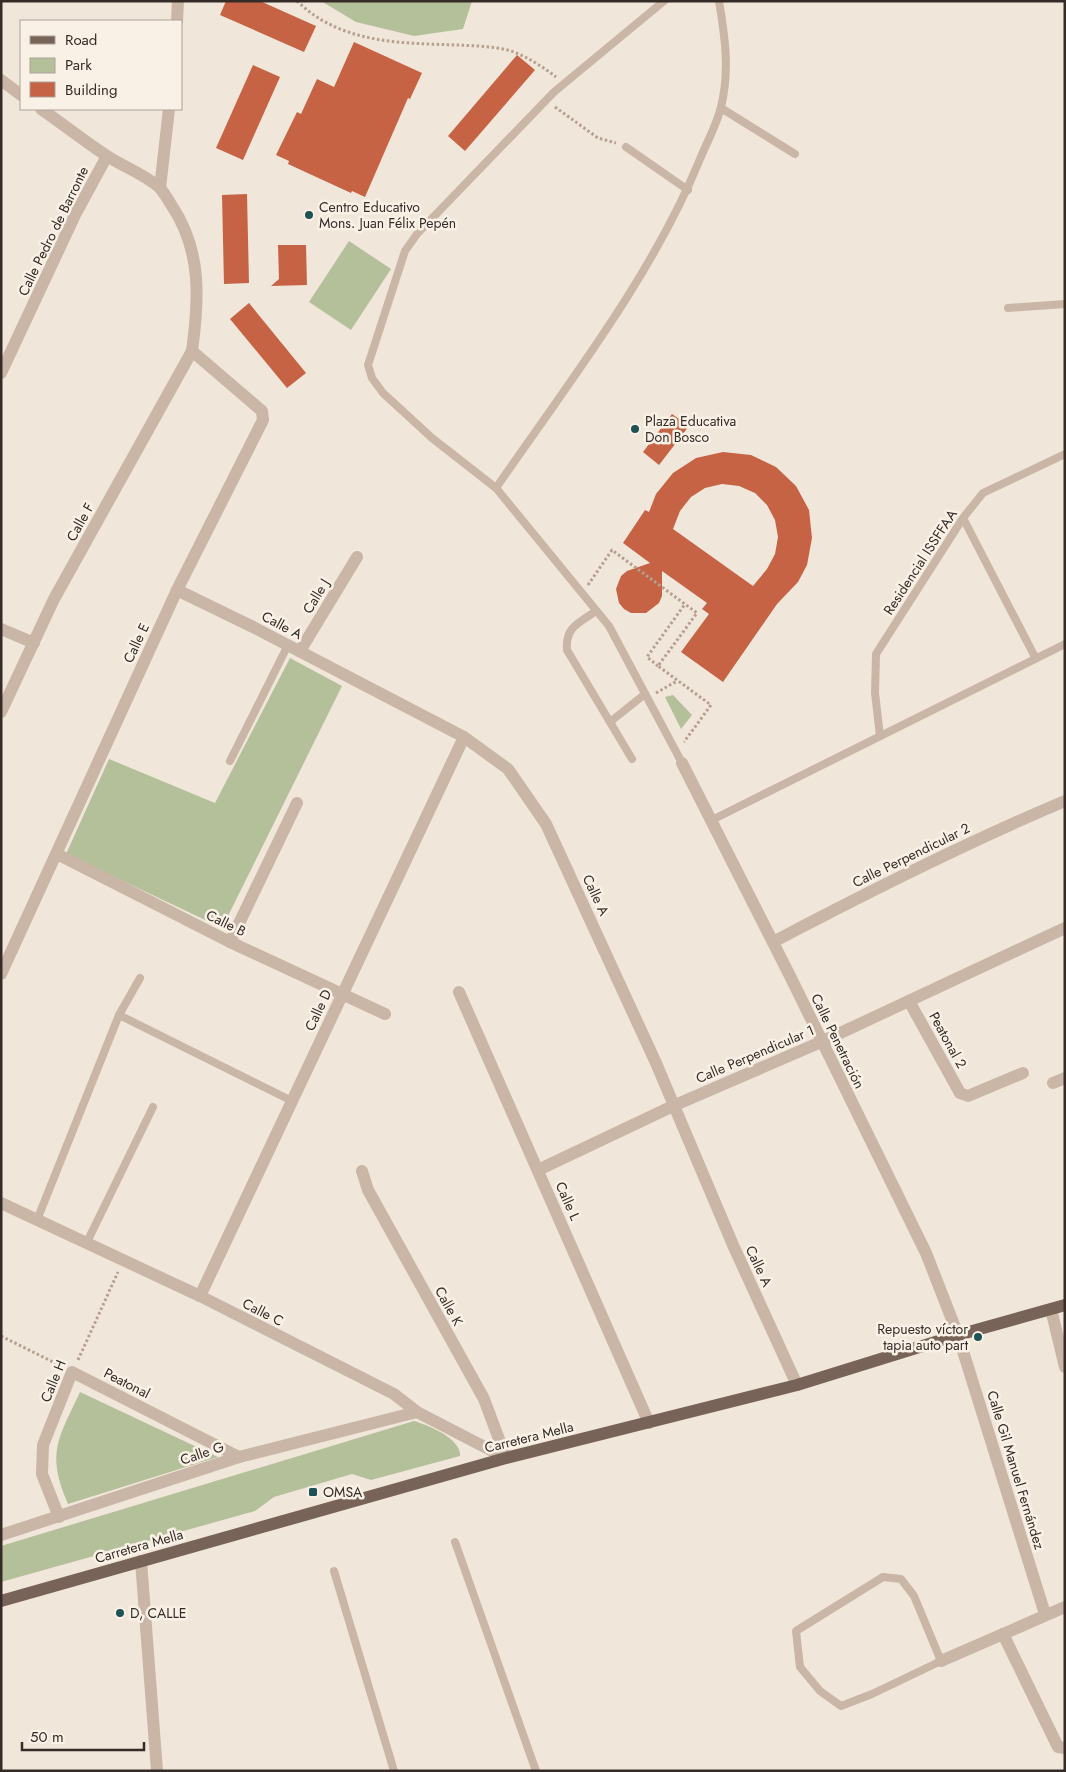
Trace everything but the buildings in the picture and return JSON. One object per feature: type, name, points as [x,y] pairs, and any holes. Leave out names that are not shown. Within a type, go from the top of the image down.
[{"type":"main road","name":"Carretera Mella","points":[[1,1601],[506,1458],[797,1385],[958,1335],[1065,1305]]},
{"type":"street","points":[[177,20],[178,1]]},
{"type":"street","points":[[1,80],[20,94]]},
{"type":"street","points":[[42,110],[107,156],[160,188],[183,222],[198,285],[198,309],[192,350]]},
{"type":"street","points":[[160,188],[169,110]]},
{"type":"street","name":"Calle Pedro de Barronte","points":[[1,373],[75,215],[107,156]]},
{"type":"street","name":"Calle E","points":[[1,974],[177,590],[263,420],[262,411],[192,350]]},
{"type":"street","name":"Calle F","points":[[1,712],[54,599],[192,350]]},
{"type":"street","name":"Calle J","points":[[300,651],[357,556]]},
{"type":"street","name":"Calle A","points":[[177,590],[300,651],[464,737],[508,769],[546,824],[674,1106],[732,1245],[797,1385]]},
{"type":"street","points":[[1,629],[34,643]]},
{"type":"street","name":"Calle D","points":[[200,1296],[464,737]]},
{"type":"street","name":"Calle Penetración","points":[[679,758],[773,942],[926,1253],[958,1335]]},
{"type":"street","name":"Calle Perpendicular 2","points":[[773,942],[845,904],[994,832],[1065,801]]},
{"type":"street","points":[[230,942],[296,803]]},
{"type":"street","name":"Calle B","points":[[56,854],[230,942],[385,1014]]},
{"type":"street","name":"Calle Perpendicular 1","points":[[538,1170],[674,1106],[821,1042],[1065,928]]},
{"type":"street","name":"Calle L","points":[[459,992],[649,1423]]},
{"type":"street","name":"Peatonal 2","points":[[909,1001],[960,1093],[968,1096],[1023,1073]]},
{"type":"street","points":[[1053,1084],[1065,1078]]},
{"type":"street","name":"Calle K","points":[[362,1171],[368,1190],[484,1399],[506,1458]]},
{"type":"street","name":"Calle C","points":[[1,1203],[200,1296],[394,1394],[417,1412],[506,1458]]},
{"type":"street","points":[[1051,1309],[1065,1367]]},
{"type":"street","name":"Calle Gil Manuel Fernández","points":[[958,1335],[1045,1614]]},
{"type":"street","name":"Peatonal","points":[[72,1372],[239,1457]]},
{"type":"street","name":"Calle H","points":[[59,1517],[42,1474],[43,1445],[72,1372]]},
{"type":"street","name":"Calle G","points":[[1,1535],[239,1457],[417,1412]]},
{"type":"street","points":[[141,1561],[156,1771]]},
{"type":"street","points":[[941,1661],[1045,1614],[1065,1607]]},
{"type":"street","points":[[1003,1634],[1062,1748]]},
{"type":"lane","points":[[664,1],[547,100],[417,234],[405,251],[368,365],[372,378],[383,393],[432,438],[496,488],[609,626],[679,758]]},
{"type":"lane","points":[[496,488],[618,309],[658,246],[688,190],[721,108],[727,72],[725,38],[719,1]]},
{"type":"lane","points":[[721,108],[795,154]]},
{"type":"lane","points":[[626,147],[688,190]]},
{"type":"lane","points":[[1008,308],[1065,304]]},
{"type":"lane","name":"Residencial ISSFFAA","points":[[880,736],[875,693],[876,654],[963,518],[983,493],[1065,454]]},
{"type":"lane","points":[[963,518],[1035,657]]},
{"type":"lane","points":[[596,611],[570,629],[566,641],[567,650],[632,759]]},
{"type":"lane","points":[[710,821],[1035,657],[1065,644]]},
{"type":"lane","points":[[230,761],[288,645]]},
{"type":"lane","points":[[610,722],[646,696]]},
{"type":"lane","points":[[37,1220],[119,1015],[140,978]]},
{"type":"lane","points":[[119,1015],[292,1101]]},
{"type":"lane","points":[[87,1242],[153,1108]]},
{"type":"lane","points":[[455,1542],[536,1771]]},
{"type":"lane","points":[[334,1571],[394,1771]]},
{"type":"lane","points":[[883,1577],[901,1579],[914,1596],[941,1661],[872,1694],[841,1706],[820,1691],[800,1667],[796,1632],[883,1577]]},
{"type":"path","points":[[296,1],[327,23],[351,34],[370,39],[400,43],[480,46],[514,52],[544,68],[564,84]]},
{"type":"path","points":[[547,100],[598,138],[626,147]]},
{"type":"path","points":[[582,593],[612,550],[697,613],[658,666]]},
{"type":"path","points":[[679,758],[711,705],[647,657],[685,604]]},
{"type":"path","points":[[646,696],[677,680]]},
{"type":"path","name":"Calle H","points":[[72,1372],[124,1260]]},
{"type":"path","points":[[1,1336],[72,1372]]},
{"type":"green space","points":[[321,1],[472,1],[463,29],[414,36],[356,22]]},
{"type":"green space","points":[[349,241],[391,269],[351,330],[309,302]]},
{"type":"green space","points":[[290,658],[342,686],[222,928],[66,854],[109,759],[215,803]]},
{"type":"green space","points":[[673,695],[692,715],[681,729],[665,697]]},
{"type":"green space","points":[[80,1392],[218,1457],[68,1504],[57,1472],[56,1459],[61,1435]]},
{"type":"green space","points":[[414,1421],[435,1429],[450,1439],[456,1444],[460,1456],[371,1480],[352,1474],[274,1497],[255,1511],[1,1582],[1,1546]]},
{"type":"place","name":"Centro Educativo Mons. Juan Félix Pepén","points":[[309,215]]},
{"type":"place","name":"Plaza Educativa Don Bosco","points":[[635,429]]},
{"type":"place","name":"Repuesto víctor tapia auto part","points":[[978,1337]]},
{"type":"place","name":"OMSA","points":[[313,1492]]},
{"type":"place","name":"D, CALLE","points":[[120,1613]]}]
